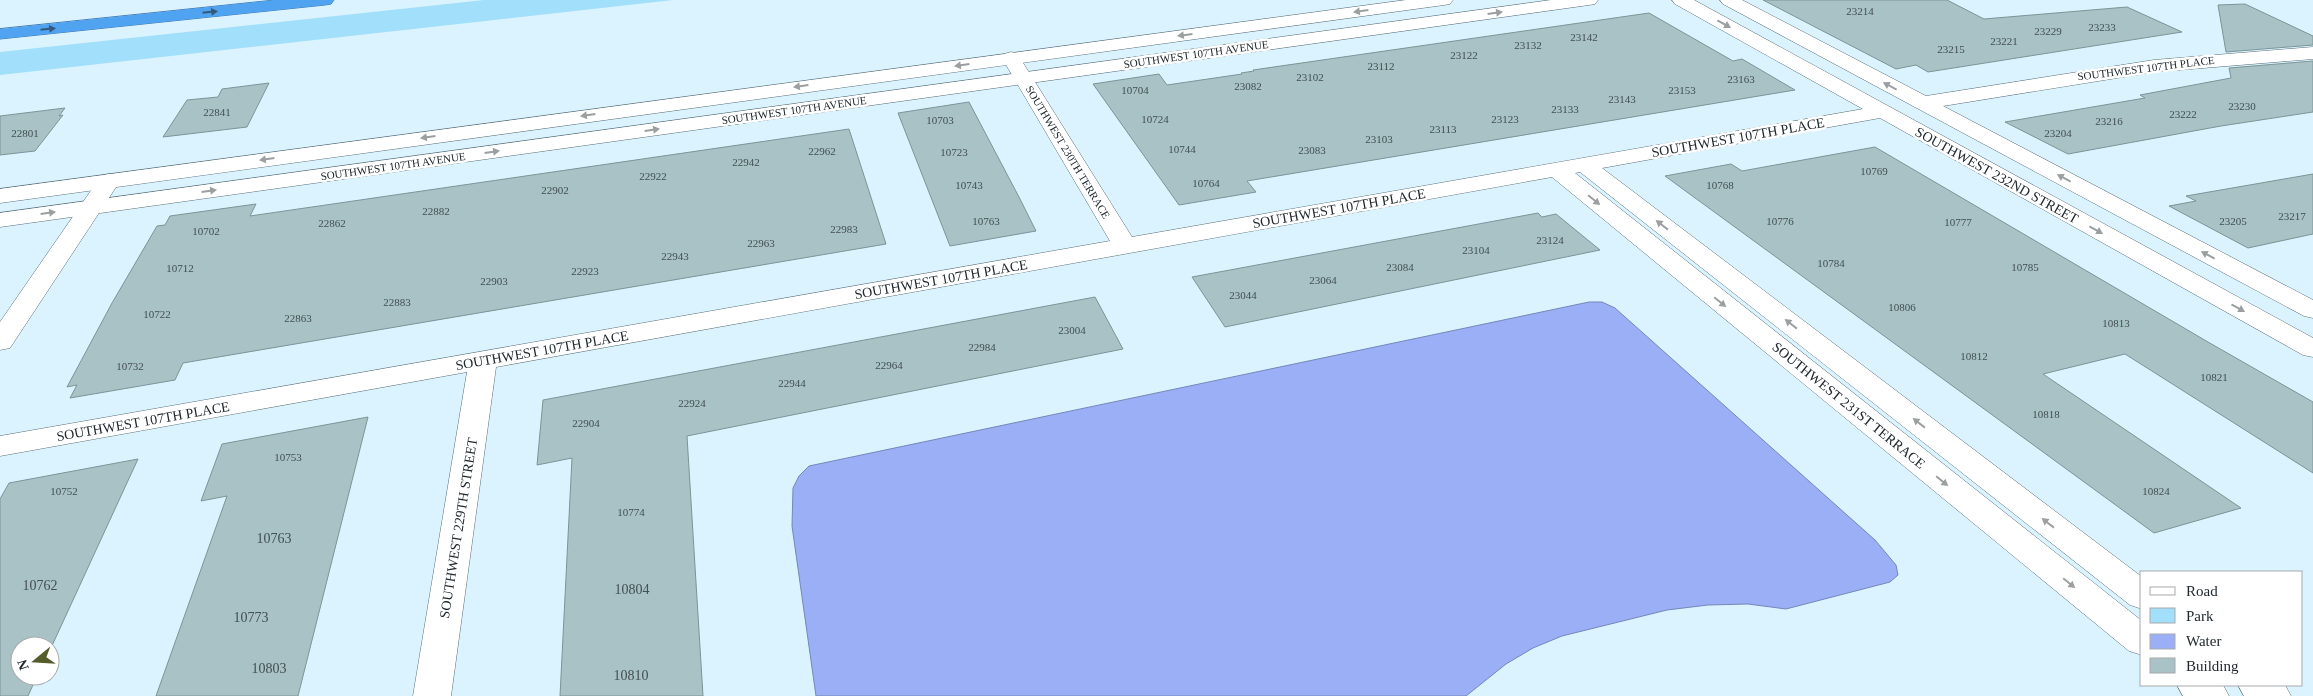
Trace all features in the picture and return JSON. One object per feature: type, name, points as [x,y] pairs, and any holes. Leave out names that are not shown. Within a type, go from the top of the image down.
[{"type":"highway","points":[[0,34],[325,0]]},
{"type":"street","name":"SOUTHWEST 107TH AVENUE","points":[[0,196],[1444,0]]},
{"type":"street","name":"SOUTHWEST 107TH AVENUE","points":[[0,220],[1589,0]]},
{"type":"street","name":"SOUTHWEST 232ND STREET","points":[[1681,0],[2313,349]]},
{"type":"street","name":"SOUTHWEST 232ND STREET","points":[[1729,0],[2313,310]]},
{"type":"street","name":"SOUTHWEST 107TH PLACE","points":[[1922,103],[2154,66],[2313,53]]},
{"type":"street","name":"SOUTHWEST 230TH TERRACE","points":[[1010,58],[1125,246]]},
{"type":"street","name":"SOUTHWEST 107TH PLACE","points":[[0,446],[1881,112]]},
{"type":"street","name":"SOUTHWEST 231ST TERRACE","points":[[1570,167],[2140,594]]},
{"type":"street","name":"SOUTHWEST 231ST TERRACE","points":[[1570,167],[2140,639]]},
{"type":"street","points":[[0,342],[109,181]]},
{"type":"street","points":[[2284,295],[2313,288]]},
{"type":"street","name":"SOUTHWEST 229TH STREET","points":[[432,696],[483,361]]},
{"type":"street","points":[[2197,686],[2210,696]]},
{"type":"street","points":[[2258,686],[2272,696]]},
{"type":"green space","points":[[484,0],[673,0],[0,75],[0,52]]},
{"type":"water","points":[[1589,302],[1602,302],[1615,308],[1875,540],[1896,565],[1898,575],[1890,582],[1786,609],[1748,604],[1708,605],[1667,610],[1562,636],[1533,648],[1506,664],[1466,696],[816,696],[792,526],[793,488],[799,476],[809,466]]},
{"type":"building","points":[[1763,0],[1947,0],[1984,19],[2127,7],[2182,32],[1928,72],[1916,65],[1896,69]]},
{"type":"building","points":[[2245,4],[2313,36],[2313,45],[2226,52],[2218,5]]},
{"type":"building","points":[[1649,13],[1733,61],[1742,59],[1795,90],[1247,181],[1256,192],[1179,205],[1093,84],[1159,74],[1167,85],[1242,74],[1253,70]]},
{"type":"building","points":[[2313,61],[2313,112],[2221,126],[2068,154],[2005,122],[2145,98],[2140,95],[2231,78],[2229,68]]},
{"type":"building","points":[[269,83],[247,127],[163,137],[187,100],[218,97],[222,89]]},
{"type":"building","points":[[969,102],[1036,231],[950,246],[898,113]]},
{"type":"building","points":[[65,108],[59,116],[63,115],[35,151],[0,155],[0,116]]},
{"type":"building","points":[[849,129],[886,244],[183,363],[175,380],[70,398],[77,385],[67,387],[112,303],[157,226],[165,225],[170,216],[256,204],[250,216]]},
{"type":"building","points":[[1875,147],[2313,402],[2313,473],[2125,354],[2043,374],[2241,508],[2154,533],[1665,176],[1731,164],[1742,171]]},
{"type":"building","points":[[2313,174],[2313,234],[2248,248],[2169,206],[2196,201],[2186,196]]},
{"type":"building","points":[[1538,213],[1542,217],[1556,214],[1600,250],[1225,327],[1192,277]]},
{"type":"building","points":[[1095,297],[1123,349],[687,436],[703,696],[560,696],[572,458],[537,465],[543,400]]},
{"type":"building","points":[[368,417],[298,696],[156,696],[227,496],[201,501],[222,444]]},
{"type":"building","points":[[138,459],[56,636],[10,636],[10,686],[32,686],[28,696],[0,696],[0,499],[9,483]]}]
